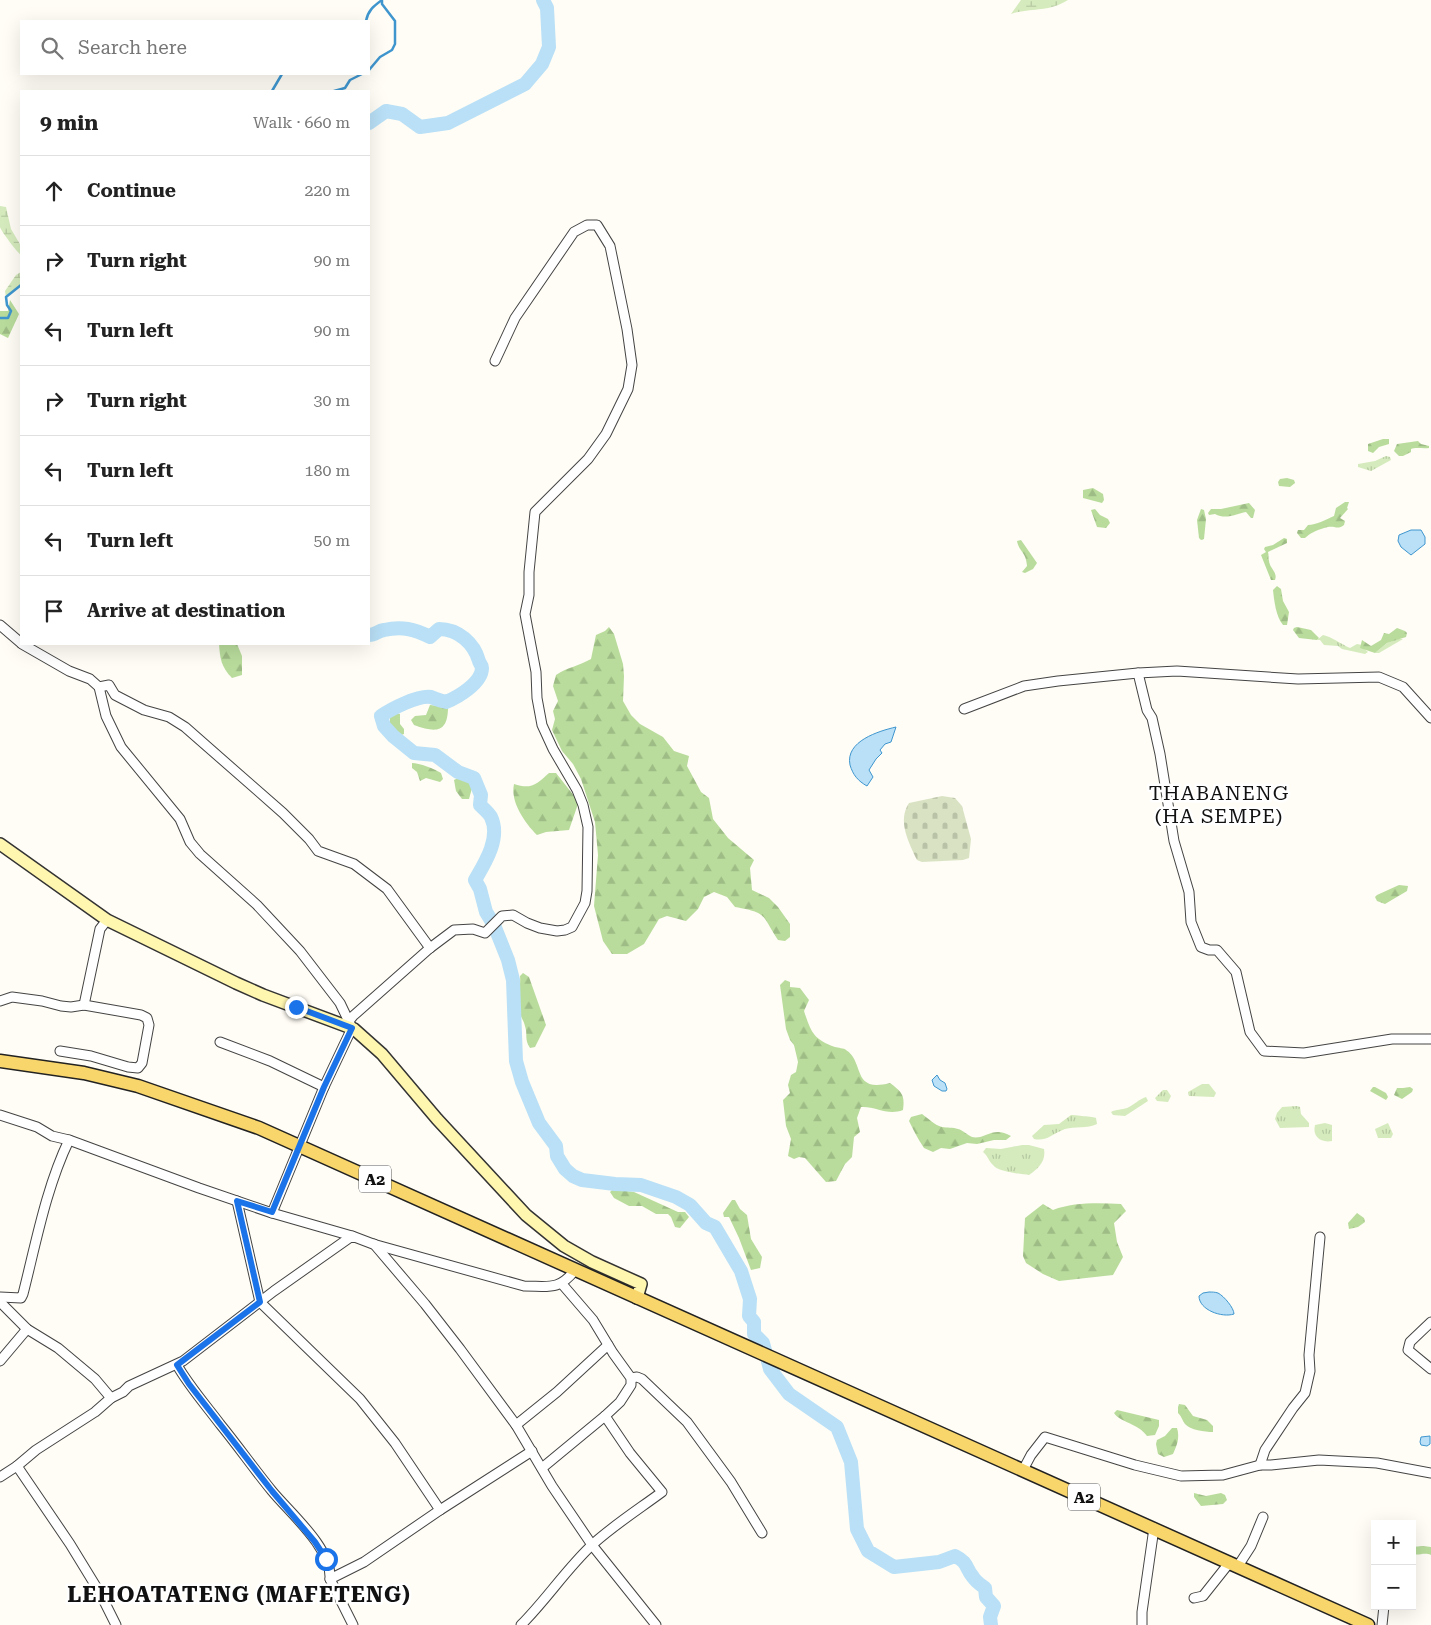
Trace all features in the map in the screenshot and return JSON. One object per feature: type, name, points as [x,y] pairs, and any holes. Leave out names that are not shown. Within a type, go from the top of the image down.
[{"type":"main road","name":"A2","points":[[0,1060],[84,1073],[138,1086],[259,1128],[410,1194],[637,1298],[1368,1625]]},
{"type":"street","points":[[272,1212],[351,1025],[352,1016],[430,948],[454,930],[473,929],[485,933],[502,916],[513,916],[527,924],[540,928],[557,931],[565,930],[572,927],[585,903],[587,891],[588,827],[577,790],[553,749],[542,725],[536,672],[525,614],[529,595],[534,512],[588,459],[606,434],[628,390],[632,365],[627,329],[610,246],[597,225],[587,225],[574,232],[515,318],[495,362]]},
{"type":"street","points":[[0,625],[20,643]]},
{"type":"street","points":[[23,645],[69,671],[90,679],[98,687],[106,716],[120,747],[180,819],[190,842],[200,854],[257,905],[300,951],[340,1003],[351,1025]]},
{"type":"street","points":[[964,709],[1024,686],[1138,673],[1177,671],[1298,679],[1379,677],[1404,688],[1431,718]]},
{"type":"street","points":[[1138,673],[1147,710],[1152,718],[1160,754],[1174,841],[1189,892],[1191,922],[1201,947],[1217,950],[1236,972],[1250,1032],[1264,1051],[1304,1053],[1392,1039],[1431,1039]]},
{"type":"street","points":[[98,687],[109,685],[115,695],[144,710],[169,717],[184,727],[282,813],[318,851],[354,864],[387,889],[430,948]]},
{"type":"street","points":[[0,844],[106,920],[264,995],[351,1025],[382,1054],[437,1119],[526,1215],[564,1246],[592,1262],[641,1284],[637,1298]]},
{"type":"street","points":[[84,1005],[100,929],[106,920]]},
{"type":"street","points":[[0,1001],[12,997],[61,1006],[84,1005],[141,1015],[147,1018],[149,1025],[142,1063],[138,1068],[134,1069],[91,1056],[60,1051]]},
{"type":"street","points":[[220,1042],[270,1061],[324,1087]]},
{"type":"street","points":[[0,1115],[37,1127],[52,1136],[69,1140],[237,1201],[373,1244],[524,1286],[562,1284],[576,1270]]},
{"type":"street","points":[[0,1297],[21,1298],[23,1294],[49,1196],[63,1152],[69,1140]]},
{"type":"street","points":[[237,1201],[260,1302],[360,1399],[395,1443],[440,1510]]},
{"type":"street","points":[[0,1478],[36,1450],[95,1412],[129,1386],[177,1365],[352,1236]]},
{"type":"street","points":[[1260,1465],[1265,1450],[1305,1393],[1310,1372],[1309,1355],[1320,1237]]},
{"type":"street","points":[[373,1244],[425,1304],[516,1426],[592,1544],[656,1625]]},
{"type":"street","points":[[542,1468],[605,1416],[620,1402],[631,1385],[631,1378],[593,1320],[562,1284]]},
{"type":"street","points":[[0,1302],[27,1330],[65,1354],[95,1378],[111,1398]]},
{"type":"street","points":[[1431,1322],[1410,1342],[1408,1350],[1431,1369]]},
{"type":"street","points":[[0,1361],[27,1330]]},
{"type":"street","points":[[516,1426],[557,1392],[608,1345]]},
{"type":"street","points":[[177,1365],[189,1384],[272,1491],[315,1542],[326,1559],[330,1571],[330,1579],[353,1625]]},
{"type":"street","points":[[631,1378],[637,1377],[642,1379],[686,1422],[731,1482],[762,1533]]},
{"type":"street","points":[[521,1625],[539,1608],[555,1586],[592,1544],[662,1492],[630,1452],[605,1416]]},
{"type":"street","points":[[1023,1470],[1045,1437],[1135,1465],[1181,1476],[1223,1475],[1260,1465],[1319,1460],[1377,1463],[1431,1474]]},
{"type":"street","points":[[330,1579],[364,1562],[532,1451]]},
{"type":"street","points":[[17,1466],[70,1544],[100,1593],[116,1625]]},
{"type":"street","points":[[1194,1598],[1203,1596],[1252,1546],[1263,1517]]},
{"type":"street","points":[[1142,1625],[1142,1612],[1154,1528]]},
{"type":"street","points":[[1382,1625],[1384,1610]]},
{"type":"green space","points":[[1021,0],[1068,0],[1053,7],[1011,14]]},
{"type":"green space","points":[[0,206],[6,207],[11,229],[20,244],[20,254],[3,233],[0,227]]},
{"type":"green space","points":[[20,273],[20,286],[6,297],[5,291],[16,275]]},
{"type":"green space","points":[[10,300],[19,314],[8,338],[0,334],[0,311],[8,311]]},
{"type":"green space","points":[[1389,439],[1389,444],[1379,447],[1373,453],[1368,451],[1368,444]]},
{"type":"green space","points":[[1418,441],[1429,446],[1429,448],[1411,449],[1411,452],[1403,456],[1399,456],[1394,451],[1397,444]]},
{"type":"green space","points":[[1386,456],[1390,457],[1391,460],[1371,471],[1358,467],[1358,464],[1375,461]]},
{"type":"green space","points":[[1280,479],[1294,480],[1295,483],[1290,487],[1279,486],[1278,482]]},
{"type":"green space","points":[[1093,488],[1103,494],[1104,500],[1102,503],[1083,498],[1083,490]]},
{"type":"green space","points":[[1345,502],[1349,502],[1348,509],[1340,518],[1345,521],[1344,525],[1338,528],[1328,527],[1313,532],[1305,538],[1301,538],[1297,533],[1298,530],[1304,530],[1308,525],[1334,516],[1336,508]]},
{"type":"green space","points":[[1249,503],[1255,510],[1253,518],[1246,512],[1227,517],[1215,514],[1209,515],[1208,513],[1211,509],[1221,509]]},
{"type":"green space","points":[[1095,509],[1100,515],[1108,519],[1110,523],[1106,528],[1097,527],[1091,510]]},
{"type":"green space","points":[[1201,509],[1204,510],[1206,519],[1204,539],[1201,540],[1199,538],[1197,520]]},
{"type":"green space","points":[[1284,538],[1287,539],[1287,543],[1268,552],[1270,564],[1276,577],[1275,580],[1271,580],[1261,555],[1266,552],[1265,547],[1273,545]]},
{"type":"green space","points":[[1021,540],[1037,563],[1033,569],[1025,573],[1022,572],[1027,566],[1026,561],[1017,541]]},
{"type":"green space","points":[[1277,586],[1281,589],[1283,601],[1289,612],[1287,625],[1283,625],[1281,622],[1276,608],[1273,590]]},
{"type":"green space","points":[[609,627],[614,634],[623,664],[623,701],[631,715],[640,724],[663,737],[674,751],[689,756],[687,766],[701,792],[709,798],[713,819],[728,838],[754,860],[750,868],[752,890],[769,898],[790,924],[790,937],[785,941],[778,940],[766,920],[759,913],[735,907],[727,897],[714,892],[704,897],[698,909],[686,921],[667,916],[659,919],[644,944],[627,954],[612,954],[603,941],[594,906],[598,855],[595,822],[581,779],[573,764],[562,751],[552,730],[555,719],[553,711],[558,701],[553,686],[556,675],[591,659],[596,635]]},
{"type":"green space","points":[[1297,627],[1311,630],[1319,638],[1317,640],[1299,638],[1293,630]]},
{"type":"green space","points":[[1397,628],[1407,633],[1406,637],[1387,643],[1375,653],[1360,648],[1362,640],[1371,646],[1381,640],[1384,633],[1389,634]]},
{"type":"green space","points":[[1323,635],[1350,648],[1357,644],[1362,645],[1368,652],[1365,654],[1342,649],[1338,646],[1324,645],[1320,640],[1317,640]]},
{"type":"green space","points":[[1403,639],[1379,653],[1375,653],[1387,643]]},
{"type":"green space","points":[[219,645],[237,645],[242,656],[242,675],[232,678],[225,670]]},
{"type":"green space","points":[[430,705],[448,707],[446,722],[439,729],[434,730],[414,725],[411,720],[415,716],[426,715]]},
{"type":"green space","points":[[393,712],[400,714],[400,724],[404,729],[404,734],[399,736],[390,724],[390,714]]},
{"type":"green space","points":[[412,763],[438,771],[443,779],[440,782],[426,778],[420,781],[417,772],[412,768]]},
{"type":"green space","points":[[549,773],[556,773],[575,797],[578,804],[569,830],[546,832],[537,835],[523,818],[516,805],[513,791],[514,784],[520,786],[533,785]]},
{"type":"green space","points":[[464,778],[471,782],[472,788],[469,799],[462,799],[456,791],[454,780]]},
{"type":"green space","points":[[942,796],[955,798],[962,806],[971,839],[969,858],[922,862],[917,860],[908,839],[904,824],[906,810],[909,803]]},
{"type":"green space","points":[[1399,885],[1408,886],[1407,891],[1385,904],[1377,901],[1375,897],[1377,895]]},
{"type":"green space","points":[[523,973],[529,977],[546,1025],[535,1047],[530,1048],[518,1007],[520,976]]},
{"type":"green space","points":[[785,980],[790,982],[790,987],[800,988],[809,1000],[804,1011],[811,1030],[817,1038],[835,1047],[842,1048],[852,1055],[860,1075],[869,1084],[890,1083],[903,1097],[903,1110],[897,1112],[861,1107],[857,1118],[860,1132],[854,1137],[852,1157],[845,1164],[836,1181],[826,1182],[805,1158],[799,1157],[794,1159],[788,1156],[791,1139],[786,1126],[783,1100],[790,1093],[788,1085],[791,1075],[796,1072],[798,1062],[794,1045],[786,1029],[780,985]]},
{"type":"green space","points":[[1202,1084],[1209,1084],[1216,1093],[1214,1097],[1189,1096],[1188,1092]]},
{"type":"green space","points":[[1373,1087],[1386,1093],[1388,1097],[1386,1100],[1370,1091]]},
{"type":"green space","points":[[1410,1087],[1413,1089],[1412,1092],[1402,1099],[1394,1095],[1397,1088]]},
{"type":"green space","points":[[1163,1090],[1167,1090],[1171,1096],[1168,1102],[1157,1101],[1155,1098]]},
{"type":"green space","points":[[1146,1097],[1148,1101],[1125,1116],[1113,1115],[1111,1112],[1127,1108]]},
{"type":"green space","points":[[1282,1107],[1300,1107],[1301,1114],[1309,1123],[1309,1127],[1280,1128],[1275,1119],[1277,1113]]},
{"type":"green space","points":[[922,1114],[939,1126],[960,1130],[972,1137],[981,1137],[994,1132],[1005,1133],[1011,1136],[1006,1140],[994,1140],[977,1144],[967,1143],[950,1149],[941,1148],[933,1152],[924,1148],[909,1121],[911,1117]]},
{"type":"green space","points":[[1071,1115],[1096,1118],[1097,1124],[1065,1129],[1050,1137],[1038,1140],[1032,1136],[1044,1125],[1059,1124]]},
{"type":"green space","points":[[1325,1123],[1332,1125],[1332,1141],[1324,1141],[1316,1136],[1315,1125]]},
{"type":"green space","points":[[1388,1123],[1393,1134],[1391,1138],[1378,1138],[1375,1129]]},
{"type":"green space","points":[[1022,1145],[1044,1149],[1044,1157],[1041,1164],[1029,1175],[1010,1172],[996,1167],[983,1152],[986,1148],[1001,1149]]},
{"type":"green space","points":[[613,1189],[634,1192],[678,1212],[685,1212],[689,1217],[680,1228],[675,1227],[668,1214],[656,1214],[642,1206],[629,1206],[614,1198],[610,1192]]},
{"type":"green space","points":[[732,1200],[735,1200],[740,1209],[747,1215],[751,1239],[762,1257],[760,1268],[751,1270],[729,1217],[724,1217],[723,1213]]},
{"type":"green space","points":[[1043,1204],[1053,1210],[1078,1204],[1121,1204],[1126,1211],[1114,1223],[1117,1242],[1123,1257],[1113,1275],[1059,1281],[1043,1274],[1026,1263],[1023,1256],[1025,1218]]},
{"type":"green space","points":[[1357,1213],[1364,1218],[1365,1222],[1358,1227],[1349,1229],[1348,1223]]},
{"type":"green space","points":[[1179,1404],[1185,1405],[1193,1416],[1207,1420],[1213,1426],[1213,1432],[1206,1432],[1187,1426],[1178,1413]]},
{"type":"green space","points":[[1117,1410],[1159,1420],[1159,1426],[1155,1435],[1147,1436],[1139,1428],[1120,1419],[1114,1413]]},
{"type":"green space","points":[[1172,1428],[1177,1428],[1177,1444],[1173,1454],[1164,1457],[1158,1454],[1157,1440],[1165,1436]]},
{"type":"green space","points":[[1194,1493],[1206,1496],[1221,1493],[1225,1495],[1227,1500],[1223,1504],[1201,1506],[1194,1497]]},
{"type":"green space","points":[[1416,1547],[1431,1547],[1431,1555],[1416,1555]]},
{"type":"water","points":[[1411,530],[1421,530],[1425,537],[1425,544],[1411,555],[1401,547],[1398,541],[1399,535]]},
{"type":"water","points":[[896,727],[891,742],[885,744],[880,750],[882,753],[869,770],[873,777],[867,786],[856,777],[851,769],[850,757],[853,749],[865,738]]},
{"type":"water","points":[[937,1075],[945,1083],[946,1091],[942,1091],[934,1086],[932,1080]]},
{"type":"water","points":[[1209,1292],[1218,1293],[1223,1297],[1231,1306],[1234,1314],[1223,1315],[1207,1309],[1200,1301],[1199,1296]]},
{"type":"water","points":[[1430,1436],[1430,1444],[1427,1446],[1421,1445],[1421,1437]]},
{"type":"waterway","points":[[366,20],[370,11],[382,0]]},
{"type":"waterway","points":[[370,122],[386,111],[402,114],[420,127],[448,123],[525,84],[542,64],[549,47],[547,8],[543,0]]},
{"type":"waterway","points":[[370,69],[380,57],[392,50],[395,44],[395,21],[382,4],[382,1]]},
{"type":"waterway","points":[[273,90],[281,75]]},
{"type":"waterway","points":[[338,90],[345,88],[350,80],[360,75]]},
{"type":"waterway","points":[[0,318],[8,318],[11,311],[7,305],[6,297],[20,286]]},
{"type":"waterway","points":[[370,635],[384,630],[402,628],[430,637],[439,629],[453,631],[469,643],[477,654],[482,666],[481,674],[474,684],[451,700],[446,702],[431,697],[419,698],[398,706],[381,716],[384,726],[414,753],[435,755],[458,772],[474,778],[481,795],[480,805],[491,817],[494,825],[493,842],[475,880],[480,889],[486,912],[494,925],[508,960],[513,980],[516,1061],[522,1082],[539,1123],[556,1146],[557,1156],[565,1169],[573,1176],[582,1180],[641,1185],[676,1197],[690,1205],[706,1223],[715,1227],[741,1271],[750,1299],[749,1316],[754,1322],[754,1334],[763,1343],[770,1369],[789,1394],[837,1427],[851,1462],[857,1529],[868,1551],[894,1567],[939,1562],[955,1556],[965,1563],[971,1574],[985,1588],[986,1597],[994,1606],[990,1617],[991,1625]]},
{"type":"district","name":"THABANENG (HA SEMPE)","points":[[1219,804]]},
{"type":"district","name":"LEHOATATENG (MAFETENG)","points":[[239,1594]]},
{"type":"route","points":[[296,1007],[352,1028],[324,1087],[272,1212],[237,1201],[260,1302],[177,1365],[189,1384],[272,1491],[297,1519],[326,1559]]}]
